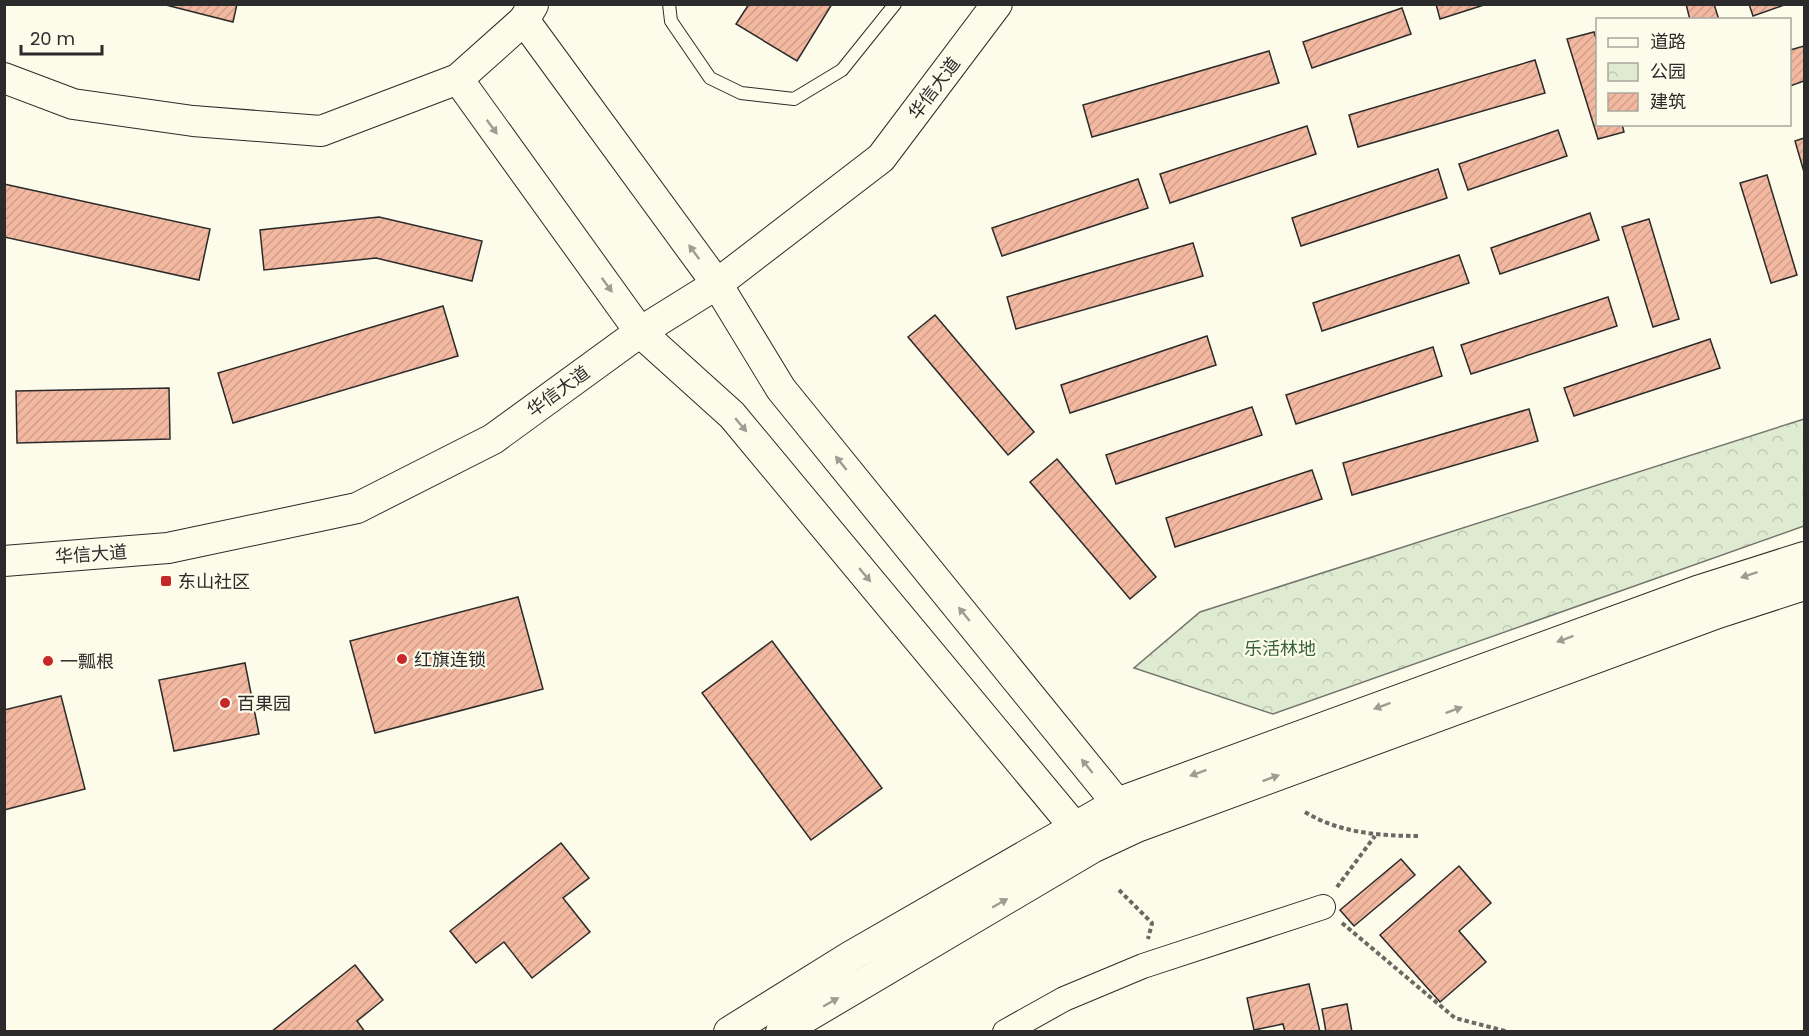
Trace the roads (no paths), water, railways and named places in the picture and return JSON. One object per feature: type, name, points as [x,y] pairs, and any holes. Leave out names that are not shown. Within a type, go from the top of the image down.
[{"type":"street","name":"华信大道","points":[[4,561],[168,548],[357,508],[493,440],[640,332],[717,284],[881,158],[997,4]]},
{"type":"street","points":[[4,78],[73,104],[193,121],[321,131],[458,80],[528,12],[717,284],[781,389],[1137,828]]},
{"type":"street","points":[[458,80],[640,332],[732,415],[1083,838]]},
{"type":"street","points":[[781,1032],[1083,838],[1117,803],[1697,591],[1804,557]]},
{"type":"street","points":[[729,1032],[851,956],[1083,838],[1137,828],[1707,618],[1804,585]]},
{"type":"street","points":[[1005,1032],[1064,999],[1143,966],[1323,907]]},
{"type":"lane","points":[[669,4],[671,21],[710,78],[741,93],[794,99],[842,69],[896,4]]},
{"type":"place","name":"东山社区","points":[[166,581]]},
{"type":"place","name":"红旗连锁","points":[[402,659]]},
{"type":"place","name":"一瓢根","points":[[48,661]]},
{"type":"place","name":"百果园","points":[[225,703]]},
{"type":"park label","name":"乐活林地","points":[[1280,648]]}]
